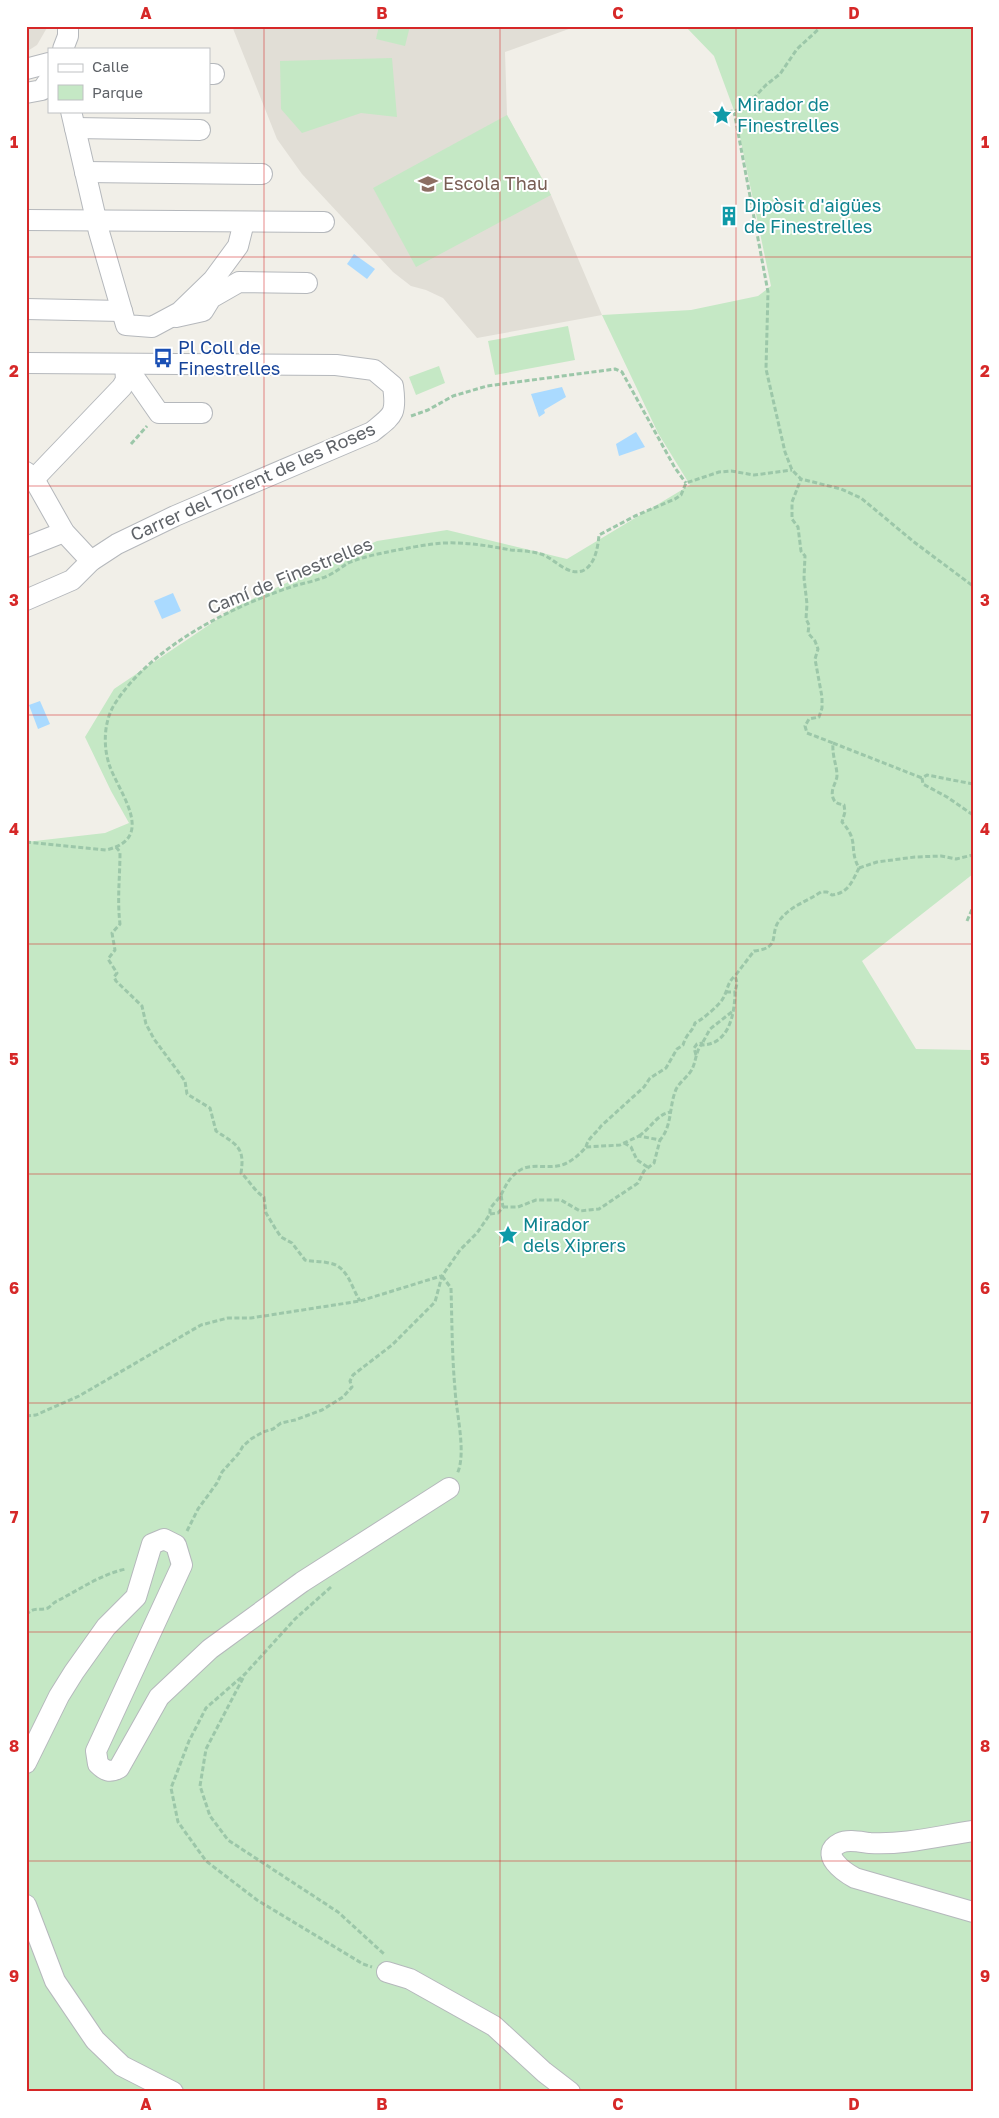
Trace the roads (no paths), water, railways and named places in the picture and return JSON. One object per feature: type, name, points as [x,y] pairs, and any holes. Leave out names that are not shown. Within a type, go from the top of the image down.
[{"type":"street","points":[[63,48],[68,36],[68,26]]},
{"type":"street","points":[[26,69],[48,63]]},
{"type":"street","points":[[124,318],[96,221],[73,120],[200,130]]},
{"type":"street","points":[[85,172],[262,174]]},
{"type":"street","points":[[26,220],[324,222]]},
{"type":"street","points":[[26,309],[124,318],[152,327],[180,312],[213,280],[238,246],[244,222]]},
{"type":"street","points":[[168,318],[203,311],[211,298],[239,282],[307,283]]},
{"type":"street","name":"Carrer del Torrent de les Roses","points":[[26,363],[336,365],[374,370],[393,386],[395,404],[392,416],[372,432],[175,516],[117,544],[91,561],[72,580],[26,600]]},
{"type":"street","points":[[125,364],[160,413],[202,413]]},
{"type":"street","points":[[91,561],[64,532],[30,476],[122,387],[126,380],[125,364]]},
{"type":"street","points":[[26,547],[64,532]]},
{"type":"street","points":[[26,1763],[59,1696],[106,1627],[136,1597],[152,1544],[164,1540],[176,1545],[182,1565],[96,1751],[98,1764],[105,1771],[113,1772],[119,1768],[159,1697],[210,1649],[302,1582],[449,1488]]},
{"type":"street","points":[[973,1831],[891,1844],[842,1841],[832,1853],[834,1863],[845,1873],[855,1878],[973,1912]]},
{"type":"street","points":[[26,1905],[55,1981],[95,2040],[122,2066],[173,2092]]},
{"type":"street","points":[[388,1965],[494,2026],[544,2072],[570,2092]]},
{"type":"water","points":[[354,254],[375,269],[367,279],[347,264]]},
{"type":"water","points":[[562,387],[566,397],[544,410],[545,413],[539,417],[531,394]]},
{"type":"water","points":[[636,432],[645,447],[619,456],[616,444]]},
{"type":"water","points":[[173,593],[181,611],[162,619],[154,601]]},
{"type":"water","points":[[40,701],[50,724],[38,729],[29,705]]},
{"type":"place","name":"Mirador de Finestrelles","points":[[722,115]]},
{"type":"place","name":"Escola Thau","points":[[428,184]]},
{"type":"place","name":"Dipòsit d'aigües de Finestrelles","points":[[729,216]]},
{"type":"place","name":"Pl Coll de Finestrelles","points":[[163,358]]},
{"type":"place","name":"Mirador dels Xiprers","points":[[508,1235]]}]
